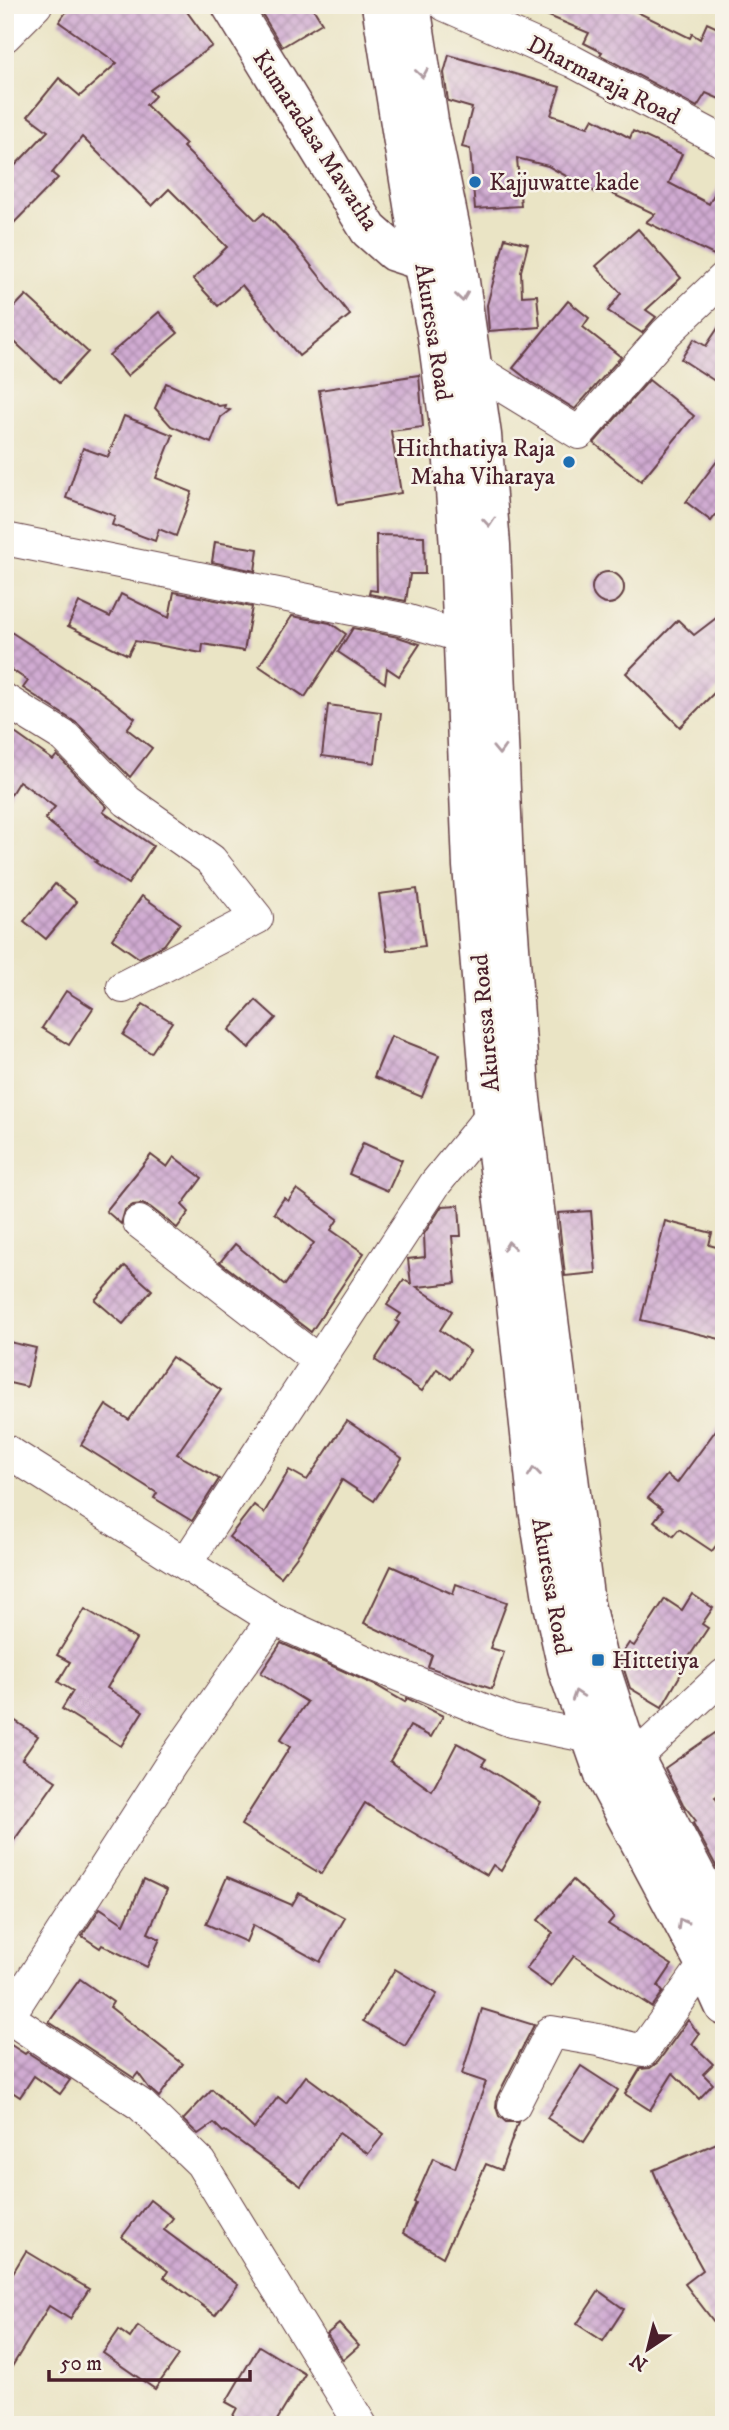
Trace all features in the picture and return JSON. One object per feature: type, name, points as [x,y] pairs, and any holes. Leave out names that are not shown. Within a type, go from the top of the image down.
[{"type":"main road","name":"Kumaradasa Mawatha","points":[[231,5],[369,230],[394,252],[439,258]]},
{"type":"main road","name":"Akuressa Road","points":[[381,5],[439,258],[471,366],[482,435],[491,545],[488,865],[492,1114],[538,1509],[553,1604],[567,1668],[616,1743],[724,1928]]},
{"type":"main road","name":"Akuressa Road","points":[[411,5],[429,121],[439,258],[437,336],[452,448],[463,637],[488,865],[521,1100],[573,1518],[585,1604],[616,1743],[605,1777],[705,1964],[724,2006]]},
{"type":"street","points":[[5,36],[36,5]]},
{"type":"street","name":"Dharmaraja Road","points":[[444,5],[572,61],[724,142]]},
{"type":"street","points":[[471,366],[579,433],[666,333],[724,278]]},
{"type":"street","points":[[5,539],[402,619],[463,637]]},
{"type":"street","points":[[5,700],[65,737],[127,802],[211,860],[257,918],[123,987]]},
{"type":"street","points":[[186,1563],[435,1184],[492,1114]]},
{"type":"street","points":[[139,1222],[318,1361]]},
{"type":"street","points":[[5,1450],[273,1619],[371,1664],[512,1721],[616,1743],[724,1675]]},
{"type":"street","points":[[273,1619],[171,1764],[7,2018],[141,2105],[201,2163],[361,2425]]},
{"type":"street","points":[[514,2105],[551,2032],[643,2051],[705,1964]]},
{"type":"building","points":[[71,5],[182,5],[212,46],[150,90],[155,96],[146,105],[186,144],[183,147],[256,220],[264,213],[294,244],[350,315],[299,356],[242,285],[218,306],[193,279],[227,247],[169,189],[152,206],[82,137],[52,173],[58,178],[5,232],[5,176],[48,131],[28,116],[59,78],[80,96],[117,63],[59,22]]},
{"type":"building","points":[[272,5],[311,5],[322,23],[282,47],[261,12]]},
{"type":"building","points":[[523,5],[623,5],[690,38],[692,34],[700,39],[707,23],[724,31],[724,101],[706,93],[697,107],[600,55],[602,52],[584,43],[589,33]]},
{"type":"building","points":[[449,55],[560,87],[551,115],[588,127],[593,118],[630,138],[633,131],[682,154],[669,183],[709,204],[724,175],[724,260],[646,222],[655,214],[598,187],[595,192],[548,166],[517,158],[521,206],[475,209],[470,149],[462,147],[472,108],[448,101],[444,73]]},
{"type":"building","points":[[638,229],[681,278],[646,310],[656,317],[642,333],[608,311],[621,293],[596,266]]},
{"type":"building","points":[[505,238],[528,244],[521,271],[522,296],[537,295],[540,327],[489,331],[487,305]]},
{"type":"building","points":[[26,295],[88,352],[59,383],[5,333],[5,317]]},
{"type":"building","points":[[568,301],[589,318],[583,327],[621,357],[575,409],[513,368]]},
{"type":"building","points":[[159,312],[178,333],[127,376],[109,355]]},
{"type":"building","points":[[724,319],[724,387],[681,359],[694,339],[706,346]]},
{"type":"building","points":[[419,375],[423,427],[391,431],[401,493],[338,504],[319,390]]},
{"type":"building","points":[[649,380],[694,416],[641,481],[594,443]]},
{"type":"building","points":[[166,383],[219,406],[225,405],[224,408],[230,410],[221,417],[211,443],[171,426],[155,408]]},
{"type":"building","points":[[124,416],[173,435],[156,478],[192,492],[176,536],[159,529],[155,541],[112,525],[115,516],[66,498],[83,448],[108,457]]},
{"type":"building","points":[[724,452],[724,504],[711,521],[686,502]]},
{"type":"building","points":[[376,535],[424,536],[425,574],[410,574],[406,601],[369,594],[370,590],[377,591]]},
{"type":"building","points":[[215,542],[258,549],[255,571],[212,562]]},
{"type":"building","points":[[608,572],[619,577],[624,588],[619,599],[608,604],[597,599],[592,588],[597,577]]},
{"type":"building","points":[[174,592],[252,607],[244,651],[203,644],[202,653],[135,641],[128,655],[68,626],[79,602],[110,617],[121,594],[169,618]]},
{"type":"building","points":[[724,612],[724,683],[680,727],[626,673],[678,620],[694,635]]},
{"type":"building","points":[[292,616],[330,623],[346,634],[305,697],[259,666]]},
{"type":"building","points":[[5,628],[96,688],[135,718],[127,729],[152,748],[130,777],[78,724],[23,688],[28,681],[5,665]]},
{"type":"building","points":[[353,628],[420,644],[399,676],[387,668],[385,683],[338,652]]},
{"type":"building","points":[[328,705],[381,712],[375,763],[322,756]]},
{"type":"building","points":[[5,726],[53,760],[57,755],[107,807],[103,812],[153,846],[128,884],[95,862],[97,861],[45,819],[55,807],[19,781],[5,804]]},
{"type":"building","points":[[55,884],[77,902],[46,939],[24,921]]},
{"type":"building","points":[[417,889],[425,946],[387,951],[379,894]]},
{"type":"building","points":[[142,896],[180,923],[164,945],[139,958],[112,939]]},
{"type":"building","points":[[66,991],[93,1008],[69,1045],[42,1028]]},
{"type":"building","points":[[256,1000],[276,1018],[249,1048],[229,1030]]},
{"type":"building","points":[[143,1004],[172,1022],[151,1053],[123,1035]]},
{"type":"building","points":[[391,1036],[439,1055],[422,1097],[374,1077]]},
{"type":"building","points":[[363,1143],[402,1160],[388,1191],[349,1174]]},
{"type":"building","points":[[151,1155],[167,1167],[174,1157],[202,1178],[182,1205],[189,1212],[177,1228],[142,1204],[125,1210],[121,1224],[106,1211]]},
{"type":"building","points":[[297,1189],[338,1219],[331,1230],[364,1253],[311,1332],[220,1262],[235,1244],[285,1285],[314,1243],[274,1213],[284,1198],[288,1201]]},
{"type":"building","points":[[459,1205],[461,1236],[452,1236],[456,1283],[417,1287],[452,1311],[440,1330],[470,1351],[451,1379],[437,1369],[422,1391],[375,1360],[399,1323],[396,1321],[401,1314],[387,1305],[404,1280],[411,1284],[408,1259],[425,1257],[424,1234],[442,1206]]},
{"type":"building","points":[[591,1211],[596,1273],[565,1276],[558,1213]]},
{"type":"building","points":[[665,1221],[712,1233],[709,1245],[724,1249],[724,1340],[641,1320]]},
{"type":"building","points":[[125,1266],[152,1290],[123,1324],[95,1300]]},
{"type":"building","points":[[5,1341],[36,1348],[27,1387],[5,1382]]},
{"type":"building","points":[[172,1357],[221,1390],[177,1454],[219,1479],[192,1521],[154,1498],[157,1493],[81,1445],[106,1405],[129,1420]]},
{"type":"building","points":[[724,1419],[724,1535],[712,1551],[679,1529],[673,1536],[654,1521],[663,1510],[648,1498],[667,1475],[677,1483]]},
{"type":"building","points":[[347,1421],[402,1458],[374,1501],[342,1480],[300,1552],[281,1577],[229,1537],[254,1505],[264,1513],[289,1470],[307,1480]]},
{"type":"building","points":[[391,1566],[453,1594],[456,1584],[507,1602],[490,1648],[504,1652],[492,1689],[428,1667],[432,1655],[364,1623]]},
{"type":"building","points":[[692,1594],[713,1608],[702,1624],[708,1628],[679,1672],[681,1674],[662,1707],[630,1688],[620,1657],[629,1643],[634,1646],[665,1599],[682,1610]]},
{"type":"building","points":[[85,1609],[136,1639],[107,1688],[143,1711],[121,1746],[62,1709],[73,1691],[58,1682],[70,1662],[57,1655]]},
{"type":"building","points":[[281,1643],[377,1686],[405,1702],[407,1698],[443,1716],[431,1737],[410,1726],[390,1761],[432,1791],[457,1743],[486,1759],[482,1765],[541,1802],[501,1871],[493,1865],[487,1875],[365,1803],[321,1874],[241,1825],[290,1747],[280,1740],[307,1702],[261,1673]]},
{"type":"building","points":[[5,1714],[38,1736],[22,1759],[56,1781],[5,1853]]},
{"type":"building","points":[[715,1733],[724,1745],[724,1791],[715,1797],[724,1812],[724,1881],[693,1823],[696,1821],[683,1804],[665,1768]]},
{"type":"building","points":[[227,1877],[292,1905],[299,1893],[345,1918],[320,1962],[253,1925],[246,1942],[206,1924]]},
{"type":"building","points":[[144,1879],[167,1890],[148,1933],[160,1939],[147,1967],[102,1945],[100,1948],[82,1936],[100,1908],[124,1924]]},
{"type":"building","points":[[573,1880],[614,1917],[608,1924],[672,1965],[658,1986],[663,1992],[652,2007],[574,1956],[551,1987],[526,1969],[553,1933],[538,1920]]},
{"type":"building","points":[[395,1969],[437,1994],[405,2046],[363,2021]]},
{"type":"building","points":[[80,1979],[113,2002],[110,2007],[183,2064],[159,2097],[138,2073],[134,2078],[49,2022]]},
{"type":"building","points":[[482,2009],[534,2025],[497,2097],[499,2116],[506,2122],[518,2122],[501,2170],[486,2164],[443,2257],[403,2233],[433,2158],[455,2168],[486,2082],[462,2074]]},
{"type":"building","points":[[688,2020],[699,2034],[692,2044],[713,2064],[703,2074],[713,2084],[699,2099],[673,2073],[650,2110],[625,2094],[640,2069],[650,2068],[658,2062]]},
{"type":"building","points":[[5,2041],[70,2080],[60,2094],[34,2076],[20,2097],[5,2087]]},
{"type":"building","points":[[581,2066],[618,2090],[584,2142],[547,2118]]},
{"type":"building","points":[[306,2076],[384,2134],[368,2154],[339,2133],[301,2186],[214,2123],[198,2134],[183,2120],[212,2089],[254,2129],[278,2097],[286,2103]]},
{"type":"building","points":[[724,2140],[724,2335],[685,2284],[703,2270],[670,2210],[653,2170]]},
{"type":"building","points":[[150,2200],[173,2218],[164,2230],[238,2285],[215,2315],[164,2277],[168,2271],[122,2237]]},
{"type":"building","points":[[26,2251],[89,2289],[70,2319],[49,2306],[5,2378],[5,2286]]},
{"type":"building","points":[[599,2291],[624,2309],[603,2341],[577,2324]]},
{"type":"building","points":[[339,2324],[359,2346],[343,2360],[327,2334]]},
{"type":"building","points":[[138,2326],[179,2355],[155,2389],[103,2353],[119,2330],[130,2338]]},
{"type":"building","points":[[259,2346],[305,2374],[274,2425],[228,2425],[237,2408],[226,2402]]},
{"type":"place","name":"Kajjuwatte kade","points":[[475,182]]},
{"type":"place","name":"Hiththatiya Raja Maha Viharaya","points":[[569,462]]},
{"type":"place","name":"Hittetiya","points":[[598,1660]]}]
